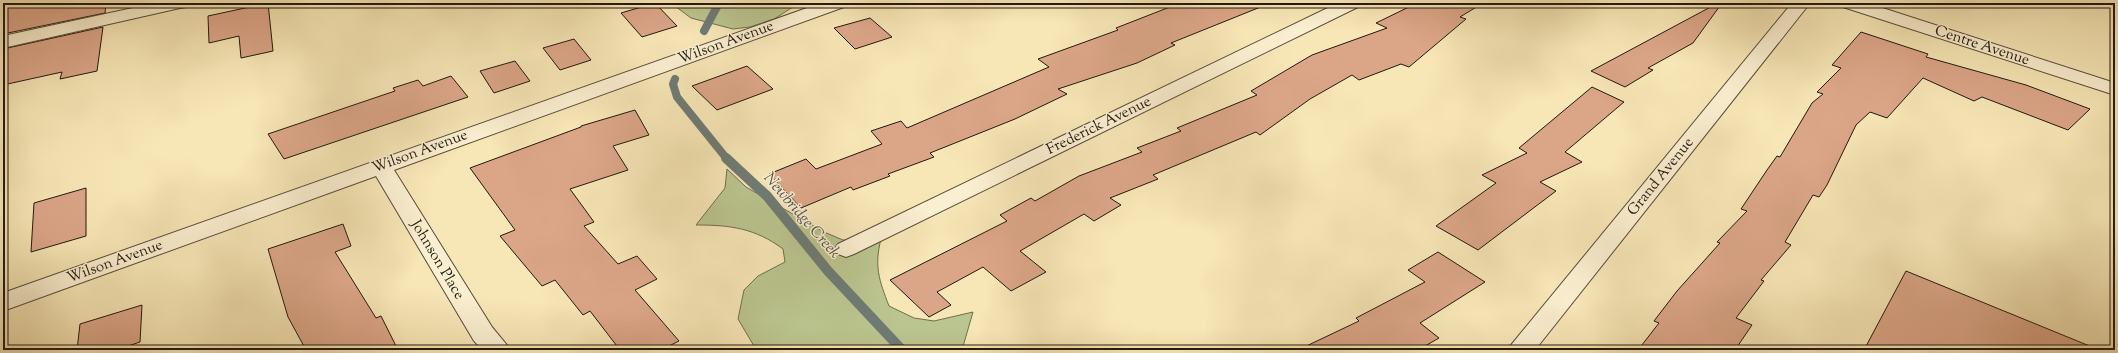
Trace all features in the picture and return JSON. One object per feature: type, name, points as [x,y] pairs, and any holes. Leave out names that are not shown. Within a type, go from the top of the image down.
[{"type":"street","points":[[3,42],[180,3]]},
{"type":"street","name":"Wilson Avenue","points":[[3,302],[838,3]]},
{"type":"street","name":"Frederick Avenue","points":[[846,249],[1352,3]]},
{"type":"street","name":"Grand Avenue","points":[[1522,350],[1801,3]]},
{"type":"street","name":"Centre Avenue","points":[[1849,3],[2115,89]]},
{"type":"street","name":"Johnson Place","points":[[381,167],[483,334],[498,350]]},
{"type":"green space","points":[[671,3],[793,3],[793,7],[774,19],[750,27],[733,29],[691,18]]},
{"type":"green space","points":[[727,169],[746,187],[824,232],[843,240],[881,239],[878,265],[880,280],[889,306],[914,318],[934,321],[973,312],[962,350],[759,350],[754,346],[738,319],[744,290],[758,276],[785,262],[783,249],[762,236],[742,229],[696,225],[725,188]]},
{"type":"building","points":[[3,3],[106,3],[105,13],[3,34]]},
{"type":"building","points":[[268,3],[273,51],[241,58],[239,36],[209,43],[208,16]]},
{"type":"building","points":[[655,3],[677,26],[642,37],[621,13]]},
{"type":"building","points":[[1180,3],[1268,4],[1171,43],[1175,45],[1137,63],[1058,89],[1067,94],[1015,119],[930,153],[934,157],[888,174],[890,176],[853,190],[851,187],[801,208],[769,174],[806,159],[816,169],[882,144],[871,131],[901,121],[907,128],[1049,67],[1038,59],[1118,30],[1116,28]]},
{"type":"building","points":[[1417,3],[1483,3],[1460,17],[1466,19],[1409,67],[1401,64],[1359,80],[1352,75],[1310,99],[1260,135],[1256,132],[1153,175],[1158,179],[1110,198],[1121,205],[1094,221],[1084,214],[1020,251],[1046,272],[1011,291],[983,267],[937,292],[951,305],[929,317],[890,280],[1007,221],[1000,215],[1031,198],[1035,201],[1079,176],[1142,152],[1137,148],[1181,131],[1177,128],[1257,95],[1251,91],[1312,55],[1387,28],[1376,23]]},
{"type":"building","points":[[1718,3],[1722,3],[1693,43],[1648,68],[1653,70],[1625,87],[1591,71]]},
{"type":"building","points":[[870,18],[892,37],[855,49],[834,28]]},
{"type":"building","points":[[103,27],[97,71],[60,79],[62,72],[3,85],[3,49]]},
{"type":"building","points":[[1861,32],[1928,54],[1926,57],[2026,85],[2090,109],[2068,130],[1982,97],[1974,101],[1923,78],[1887,118],[1870,112],[1856,125],[1827,185],[1819,197],[1813,195],[1785,242],[1791,245],[1761,280],[1764,281],[1736,318],[1752,325],[1735,350],[1638,350],[1659,323],[1654,321],[1677,291],[1720,243],[1717,242],[1747,211],[1741,209],[1777,156],[1780,157],[1812,103],[1823,94],[1817,92],[1841,68],[1832,65]]},
{"type":"building","points":[[574,39],[591,60],[560,70],[543,48]]},
{"type":"building","points":[[515,61],[530,81],[494,93],[480,71]]},
{"type":"building","points":[[747,66],[773,89],[717,110],[692,86]]},
{"type":"building","points":[[451,76],[468,97],[284,159],[268,134],[395,91],[393,88],[418,80],[423,86]]},
{"type":"building","points":[[1592,87],[1624,102],[1565,152],[1582,162],[1540,182],[1556,191],[1478,250],[1436,226],[1496,183],[1482,175],[1527,153],[1519,148]]},
{"type":"building","points":[[635,110],[649,135],[613,146],[628,170],[570,189],[594,222],[584,226],[618,264],[637,256],[657,279],[635,290],[679,341],[661,350],[620,350],[590,311],[583,315],[555,280],[542,286],[500,236],[515,230],[470,168],[581,126]]},
{"type":"building","points":[[86,188],[86,236],[31,252],[34,203]]},
{"type":"building","points":[[343,224],[351,246],[335,252],[376,318],[381,316],[398,350],[306,350],[288,317],[268,249]]},
{"type":"building","points":[[1438,252],[1485,282],[1420,323],[1439,338],[1418,350],[1298,350],[1359,321],[1356,318],[1425,282],[1408,270]]},
{"type":"building","points":[[1906,271],[2097,349],[2097,350],[1864,350]]},
{"type":"building","points":[[142,305],[140,342],[116,350],[77,350],[80,324]]},
{"type":"waterway","name":"Newbridge Creek","points":[[704,31],[719,3]]},
{"type":"waterway","name":"Newbridge Creek","points":[[675,79],[673,84],[677,97],[727,159]]},
{"type":"waterway","name":"Newbridge Creek","points":[[727,159],[767,196],[828,271],[902,350]]}]
